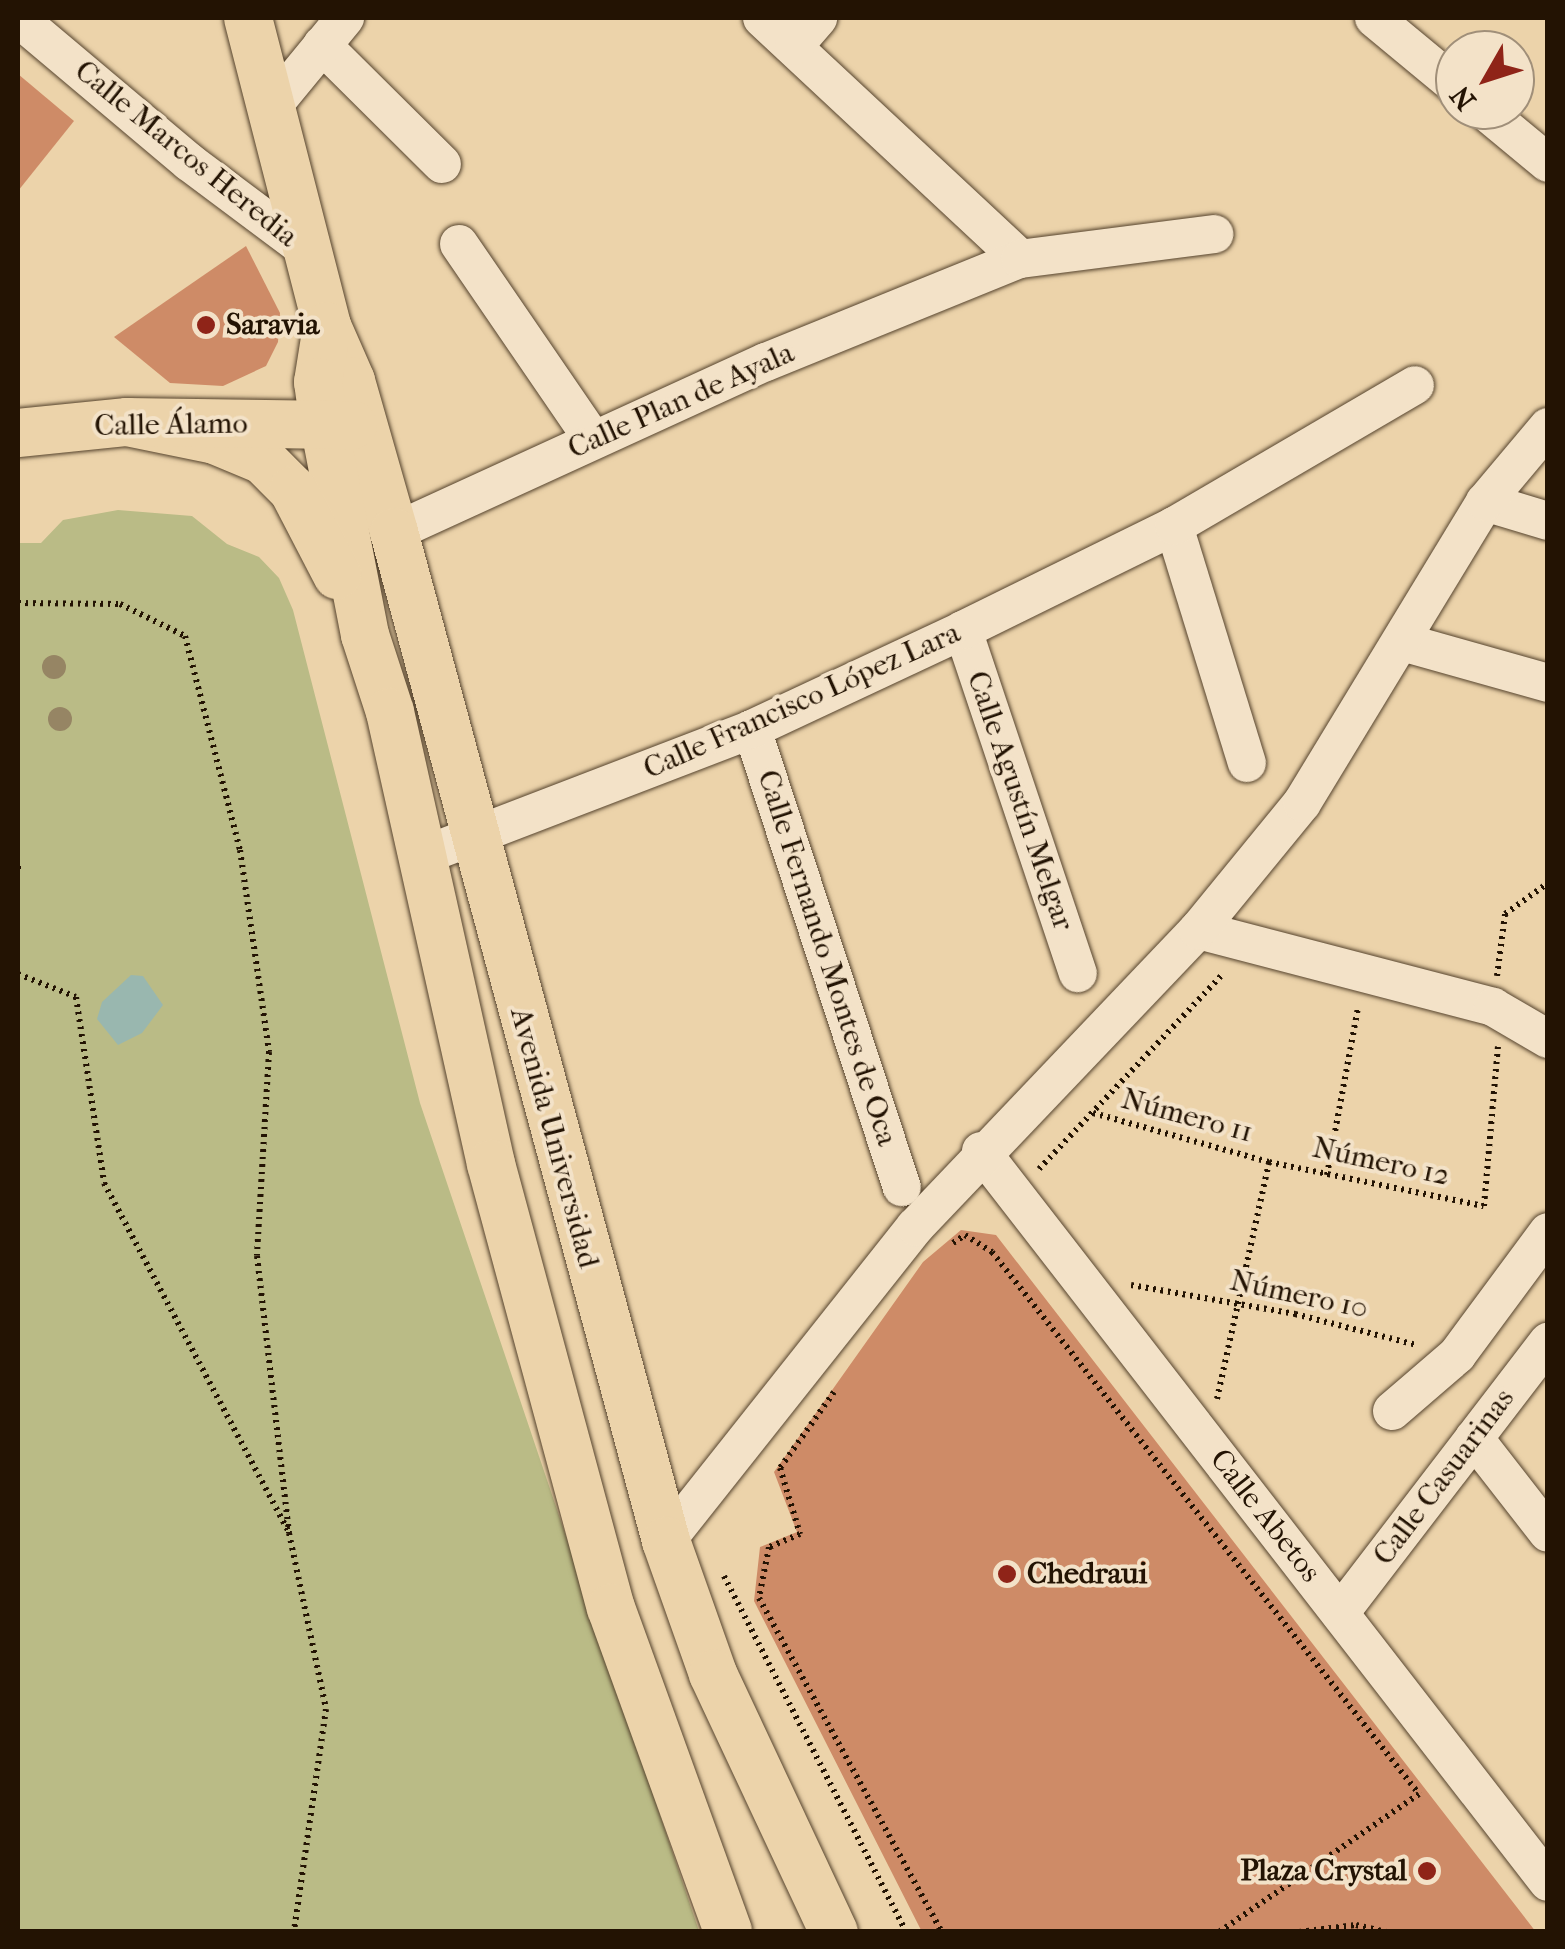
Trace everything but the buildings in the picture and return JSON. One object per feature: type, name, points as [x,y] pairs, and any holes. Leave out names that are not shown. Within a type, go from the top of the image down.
[{"type":"main road","name":"Avenida Universidad","points":[[248,18],[327,326],[318,382],[343,424],[394,532],[476,836],[678,1526],[713,1674],[834,1932]]},
{"type":"main road","name":"Calle Álamo","points":[[18,433],[127,422],[343,424]]},
{"type":"main road","points":[[127,422],[244,449],[282,475],[366,635]]},
{"type":"main road","name":"Avenida Universidad","points":[[343,424],[366,635],[422,856],[491,1164],[611,1608],[728,1932]]},
{"type":"street","name":"Calle Marcos Heredia","points":[[18,18],[189,162],[308,251]]},
{"type":"street","points":[[762,18],[806,32],[1020,259]]},
{"type":"street","points":[[1374,18],[1435,69]]},
{"type":"street","points":[[271,108],[334,31],[442,164]]},
{"type":"street","points":[[1508,130],[1548,163]]},
{"type":"street","name":"Calle Plan de Ayala","points":[[394,532],[593,440],[1020,259],[1214,234]]},
{"type":"street","points":[[460,244],[593,440]]},
{"type":"street","name":"Calle Francisco López Lara","points":[[422,856],[752,729],[963,630],[1174,526],[1415,385]]},
{"type":"street","points":[[678,1526],[982,1151],[1198,930],[1302,803],[1406,643],[1485,502],[1548,427]]},
{"type":"street","points":[[1485,502],[1548,521]]},
{"type":"street","points":[[1174,526],[1246,763]]},
{"type":"street","name":"Calle Agustín Melgar","points":[[963,630],[1078,973]]},
{"type":"street","points":[[1406,643],[1548,683]]},
{"type":"street","name":"Calle Fernando Montes de Oca","points":[[752,729],[902,1187]]},
{"type":"street","points":[[1198,930],[1548,1039]]},
{"type":"street","name":"Calle Abetos","points":[[982,1151],[1548,1882]]},
{"type":"street","points":[[1392,1411],[1457,1355],[1548,1232]]},
{"type":"street","name":"Calle Casuarinas","points":[[1340,1612],[1548,1342]]},
{"type":"street","points":[[1474,1438],[1548,1533]]},
{"type":"path","points":[[18,603],[120,604],[185,636],[240,850],[269,1052],[257,1256],[290,1534],[326,1709],[294,1932]]},
{"type":"path","points":[[1487,1023],[1505,914],[1548,883]]},
{"type":"path","points":[[18,974],[76,997],[104,1183],[290,1534]]},
{"type":"path","points":[[1039,1169],[1221,974],[1238,978]]},
{"type":"path","points":[[1341,1004],[1376,1012]]},
{"type":"path","points":[[1327,1175],[1358,1008]]},
{"type":"path","name":"Número 12","points":[[1269,1162],[1484,1206],[1498,1045],[1487,1023]]},
{"type":"path","name":"Número 11","points":[[1093,1114],[1269,1162]]},
{"type":"path","points":[[1217,1399],[1269,1162]]},
{"type":"path","points":[[940,1251],[965,1235],[992,1252],[1419,1794],[1220,1932]]},
{"type":"path","name":"Número 10","points":[[1131,1285],[1236,1303],[1457,1355]]},
{"type":"path","points":[[837,1388],[780,1468],[800,1534],[769,1547],[759,1598],[942,1932]]},
{"type":"path","points":[[678,1526],[906,1932]]},
{"type":"path","points":[[1300,1932],[1356,1925],[1387,1932]]},
{"type":"green space","points":[[118,510],[192,516],[227,544],[259,557],[279,578],[293,610],[420,1103],[699,1931],[18,1931],[18,543],[41,543],[63,520]]},
{"type":"water","points":[[131,975],[143,976],[163,1005],[142,1033],[118,1045],[97,1019],[102,1002]]},
{"type":"place","name":"Saravia","points":[[206,325]]},
{"type":"place","name":"Chedraui","points":[[1007,1574]]},
{"type":"place","name":"Plaza Crystal","points":[[1427,1871]]}]
